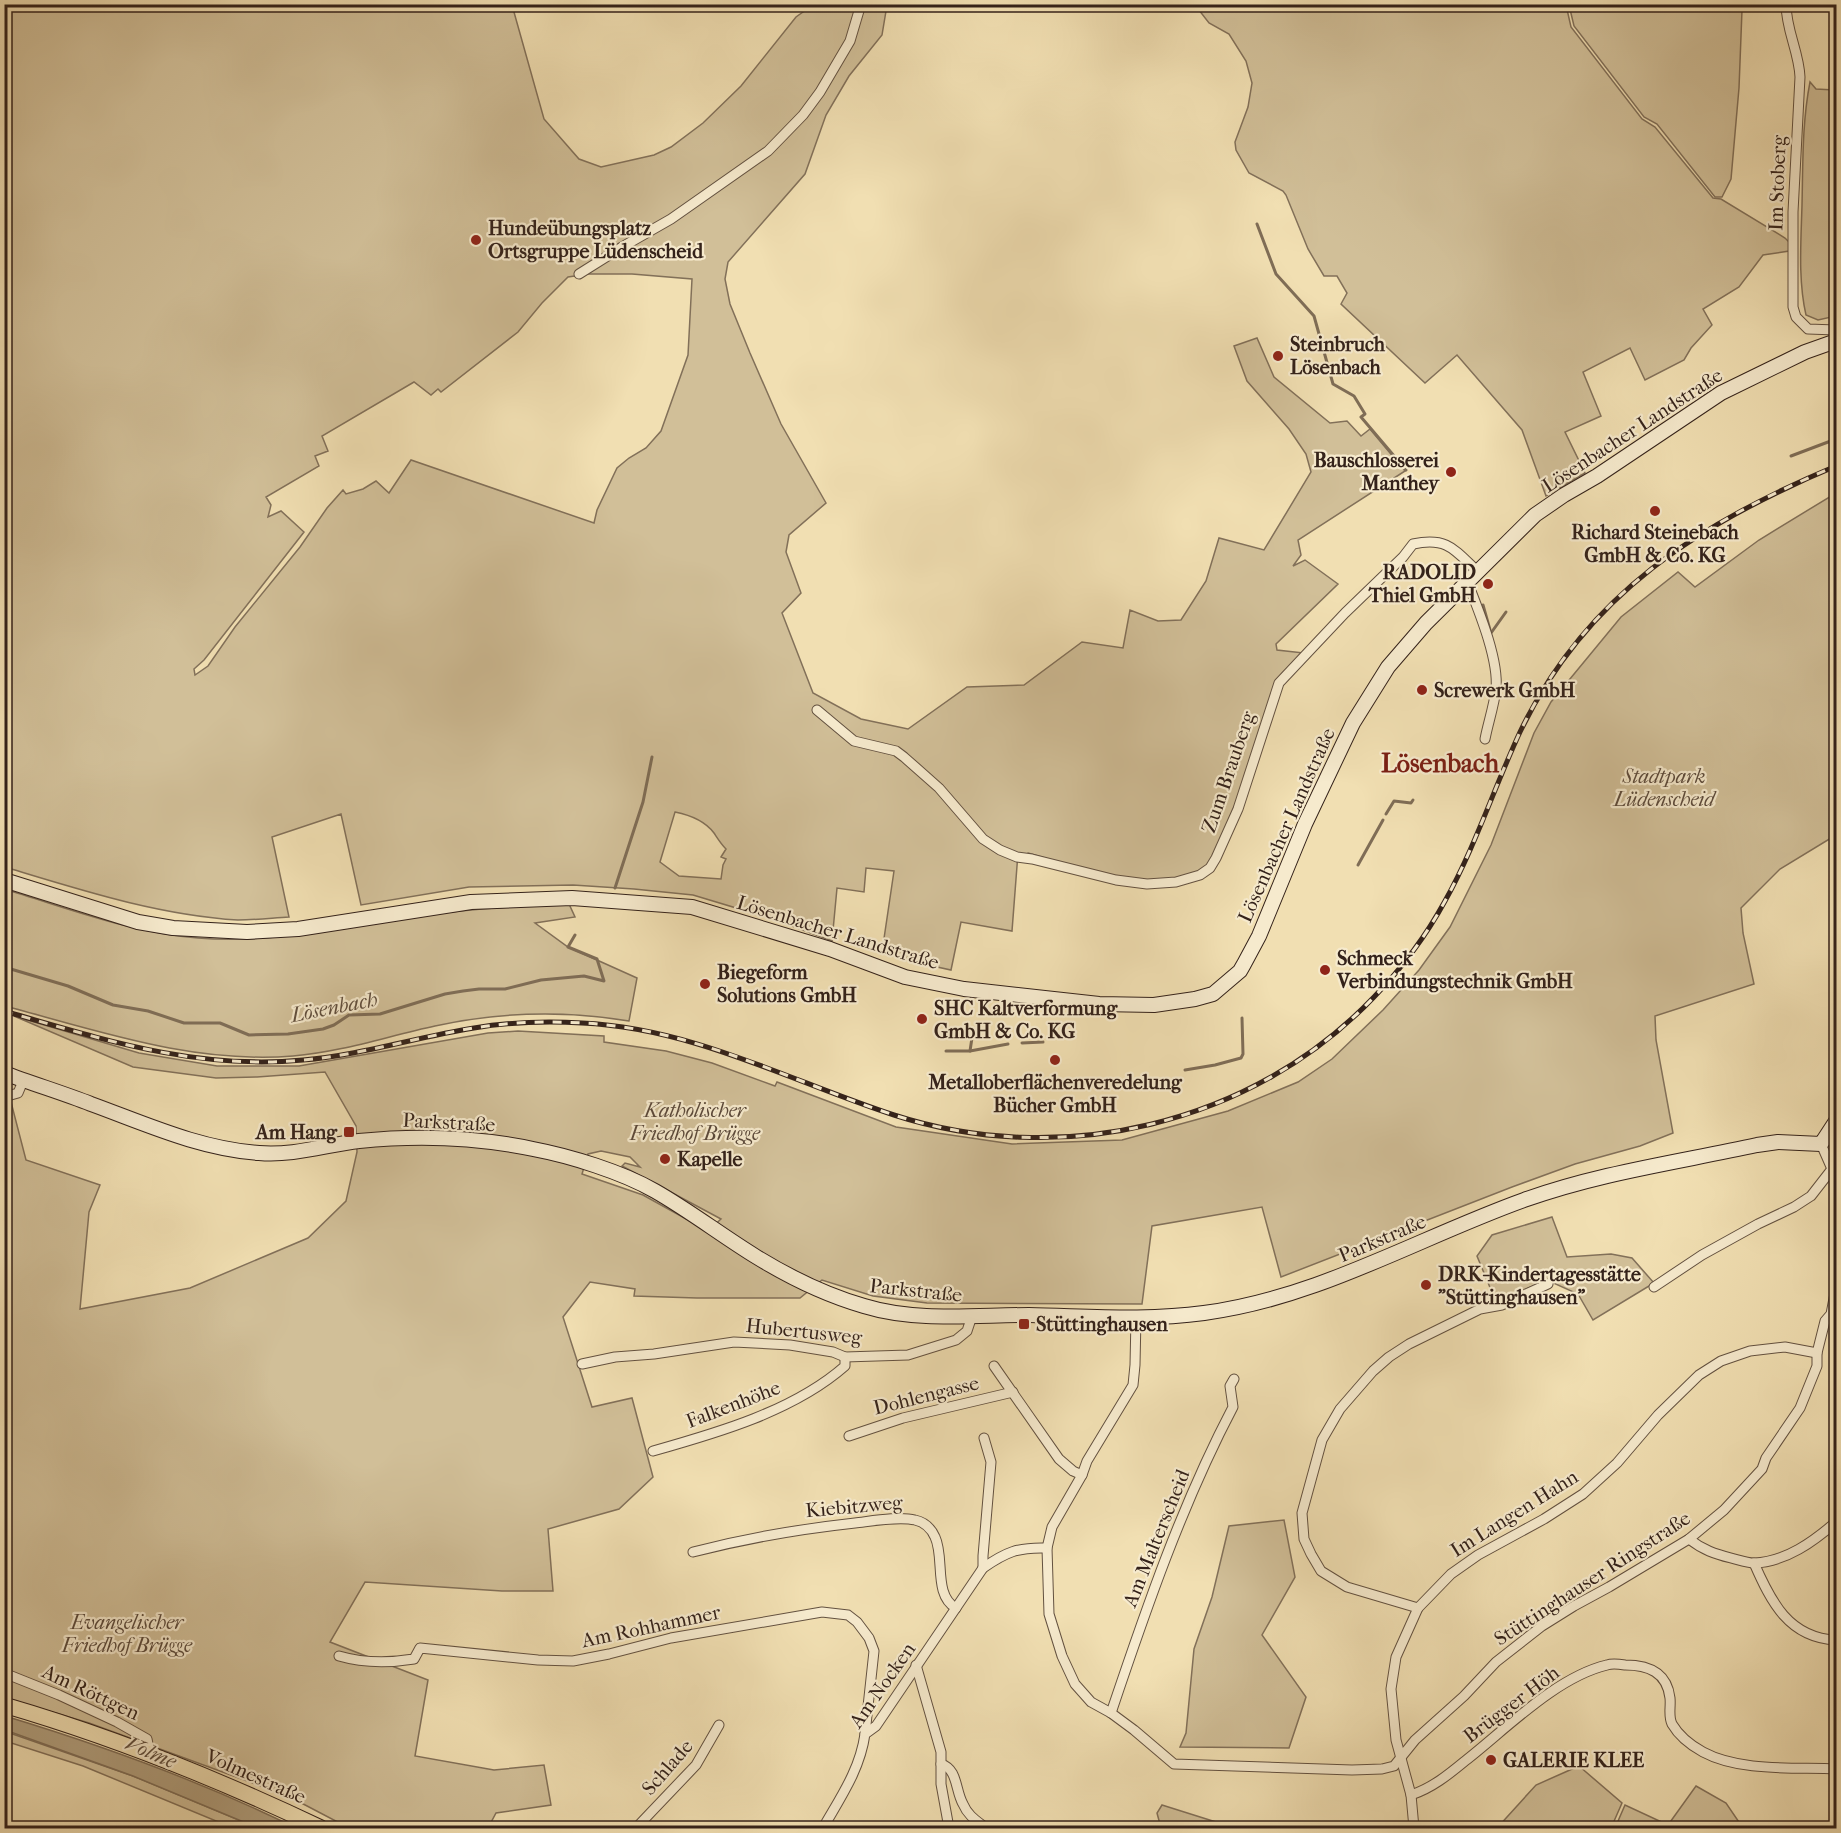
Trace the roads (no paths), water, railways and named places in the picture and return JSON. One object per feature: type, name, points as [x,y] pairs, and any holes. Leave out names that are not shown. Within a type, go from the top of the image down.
[{"type":"main road","name":"Lösenbacher Landstraße","points":[[4,880],[138,922],[173,928],[247,932],[298,929],[471,902],[572,898],[692,907],[831,950],[905,977],[964,989],[1099,1004],[1154,1005],[1213,994],[1244,964],[1259,936],[1305,824],[1353,723],[1388,667],[1426,623],[1535,515],[1721,393],[1767,369],[1836,341]]},
{"type":"main road","name":"Parkstraße","points":[[4,1073],[171,1134],[238,1151],[282,1153],[371,1140],[423,1138],[488,1141],[538,1149],[574,1159],[650,1188],[793,1278],[866,1307],[896,1312],[972,1316],[1136,1317],[1203,1313],[1282,1296],[1331,1281],[1527,1198],[1622,1171],[1778,1142],[1821,1144]]},
{"type":"main road","points":[[1821,1144],[1836,1121]]},
{"type":"main road","name":"Volmestraße","points":[[4,1705],[70,1724],[150,1754],[206,1776],[321,1828]]},
{"type":"street","points":[[579,274],[671,219],[768,151],[780,140],[820,92],[850,41],[861,4]]},
{"type":"street","name":"Im Stoberg","points":[[1786,4],[1800,66],[1794,200],[1793,307],[1796,317],[1808,329],[1836,330]]},
{"type":"street","name":"Zum Brauberg","points":[[817,711],[854,741],[896,751],[904,757],[939,788],[983,839],[1000,850],[1017,857],[1116,880],[1147,884],[1176,882],[1200,875],[1210,868],[1235,816],[1279,683],[1345,613],[1403,557],[1413,544],[1433,542],[1448,545],[1458,551],[1472,576]]},
{"type":"street","points":[[1472,576],[1495,670],[1496,688],[1485,739]]},
{"type":"street","points":[[4,1097],[18,1093],[23,1081]]},
{"type":"street","points":[[1821,1144],[1832,1169],[1836,1188]]},
{"type":"street","points":[[1654,1287],[1702,1255],[1758,1224],[1794,1208],[1811,1196],[1832,1169]]},
{"type":"street","points":[[1418,1608],[1347,1587],[1321,1571],[1311,1554],[1304,1539],[1302,1514],[1322,1440],[1340,1409],[1372,1371],[1389,1357],[1410,1344],[1480,1310],[1502,1305],[1548,1284]]},
{"type":"street","name":"Stüttinghauser Ringstraße","points":[[1136,1317],[1136,1365],[1133,1385],[1087,1461],[1082,1475],[1052,1527],[1047,1548],[1049,1614],[1062,1656],[1075,1684],[1083,1695],[1111,1713],[1174,1764],[1362,1770],[1394,1766],[1415,1740],[1464,1696],[1496,1662],[1542,1626],[1689,1539],[1724,1510],[1762,1469],[1766,1458],[1800,1408],[1816,1366],[1817,1353],[1826,1322],[1831,1314],[1836,1288]]},
{"type":"street","name":"Hubertusweg","points":[[582,1364],[615,1357],[654,1354],[734,1342],[790,1345],[833,1352],[845,1357],[908,1355],[956,1340],[967,1330],[972,1316]]},
{"type":"street","name":"Im Langen Hahn","points":[[1414,1828],[1411,1795],[1396,1740],[1391,1704],[1392,1675],[1396,1658],[1418,1608],[1451,1574],[1478,1554],[1544,1519],[1583,1494],[1617,1463],[1691,1383],[1714,1365],[1750,1351],[1785,1347],[1817,1353]]},
{"type":"street","name":"Falkenhöhe","points":[[653,1451],[761,1416],[796,1399],[837,1373],[845,1366],[845,1357]]},
{"type":"street","name":"Dohlengasse","points":[[994,1366],[1059,1459],[1072,1471],[1082,1475]]},
{"type":"street","name":"Am Malterscheid","points":[[1111,1713],[1143,1616],[1172,1541],[1233,1407],[1230,1386],[1234,1380]]},
{"type":"street","name":"Dohlengasse","points":[[849,1436],[903,1418],[1013,1392]]},
{"type":"street","points":[[983,1568],[991,1462],[984,1438]]},
{"type":"street","name":"Kiebitzweg","points":[[693,1552],[743,1539],[798,1529],[913,1519],[926,1524],[935,1536],[939,1549],[944,1594],[950,1605],[956,1608]]},
{"type":"street","points":[[1689,1539],[1701,1549],[1716,1555],[1754,1563],[1778,1558],[1807,1546],[1836,1522]]},
{"type":"street","name":"Am Nocken","points":[[823,1828],[857,1769],[864,1734],[876,1726],[983,1568],[1000,1556],[1014,1550],[1047,1548]]},
{"type":"street","points":[[1754,1563],[1765,1587],[1787,1619],[1800,1631],[1836,1640]]},
{"type":"street","name":"Am Rohhammer","points":[[339,1656],[355,1661],[397,1662],[414,1659],[420,1648],[538,1660],[573,1661],[671,1638],[794,1615],[822,1612],[848,1615],[857,1622],[869,1638],[874,1651],[864,1734]]},
{"type":"street","name":"Brügger Höh","points":[[1411,1795],[1435,1784],[1531,1706],[1568,1682],[1608,1664],[1633,1665],[1659,1672],[1668,1690],[1672,1724],[1703,1752],[1732,1764],[1836,1769]]},
{"type":"street","points":[[916,1665],[941,1752],[942,1792],[949,1828]]},
{"type":"street","name":"Am Röttgen","points":[[4,1673],[117,1722],[147,1739],[150,1754]]},
{"type":"street","name":"Schlade","points":[[636,1828],[696,1765],[719,1725]]},
{"type":"street","points":[[941,1764],[952,1770],[957,1790],[970,1816],[986,1828]]},
{"type":"waterway","points":[[1257,224],[1276,274],[1314,316],[1333,384],[1354,396],[1365,414],[1361,417],[1406,470]]},
{"type":"waterway","name":"Lösenbach","points":[[1791,456],[1836,439]]},
{"type":"waterway","points":[[1483,605],[1490,630]]},
{"type":"waterway","name":"Lösenbach","points":[[1491,633],[1506,612]]},
{"type":"waterway","points":[[615,888],[643,802],[652,757]]},
{"type":"waterway","name":"Lösenbach","points":[[1386,814],[1394,801],[1411,803],[1413,800]]},
{"type":"waterway","name":"Lösenbach","points":[[1358,865],[1383,820]]},
{"type":"waterway","name":"Lösenbach","points":[[4,967],[68,986],[113,1005],[148,1011],[184,1023],[220,1023],[249,1035],[288,1034],[323,1029],[349,1015],[380,1014],[445,994],[479,989],[505,989],[541,980],[584,976],[604,981],[597,959],[568,947],[575,935]]},
{"type":"waterway","name":"Lösenbach","points":[[1185,1070],[1241,1058],[1243,1054],[1242,1018]]},
{"type":"waterway","points":[[970,1051],[973,1031]]},
{"type":"waterway","name":"Lösenbach","points":[[1022,1043],[1043,1042]]},
{"type":"waterway","name":"Lösenbach","points":[[946,1051],[970,1051],[1008,1044]]},
{"type":"railway","points":[[4,1011],[115,1042],[188,1057],[225,1061],[264,1062],[325,1058],[501,1024],[555,1022],[623,1027],[702,1045],[894,1115],[958,1131],[1022,1137],[1087,1135],[1151,1124],[1213,1105],[1271,1077],[1325,1041],[1374,997],[1413,951],[1438,914],[1466,860],[1520,732],[1547,683],[1578,640],[1613,602],[1652,569],[1694,539],[1739,512],[1836,466]]},
{"type":"place","name":"Hundeübungsplatz Ortsgruppe Lüdenscheid","points":[[476,240]]},
{"type":"place","name":"Steinbruch Lösenbach","points":[[1278,356]]},
{"type":"place","name":"Bauschlosserei Manthey","points":[[1451,472]]},
{"type":"place","name":"Richard Steinebach GmbH & Co. KG","points":[[1655,511]]},
{"type":"place","name":"RADOLID Thiel GmbH","points":[[1488,584]]},
{"type":"place","name":"Screwerk GmbH","points":[[1422,690]]},
{"type":"place","name":"Schmeck Verbindungstechnik GmbH","points":[[1325,970]]},
{"type":"place","name":"Biegeform Solutions GmbH","points":[[705,984]]},
{"type":"place","name":"SHC Kaltverformung GmbH & Co. KG","points":[[922,1019]]},
{"type":"place","name":"Metalloberflächenveredelung Bücher GmbH","points":[[1055,1060]]},
{"type":"place","name":"Am Hang","points":[[349,1132]]},
{"type":"place","name":"Kapelle","points":[[665,1159]]},
{"type":"place","name":"DRK-Kindertagesstätte \"Stüttinghausen\"","points":[[1426,1285]]},
{"type":"place","name":"Stüttinghausen","points":[[1024,1324]]},
{"type":"place","name":"GALERIE KLEE","points":[[1491,1760]]},
{"type":"district","name":"Lösenbach","points":[[1440,763]]},
{"type":"park label","name":"Stadtpark Lüdenscheid","points":[[1664,788]]},
{"type":"park label","name":"Katholischer Friedhof Brügge","points":[[695,1122]]},
{"type":"park label","name":"Evangelischer Friedhof Brügge","points":[[127,1634]]},
{"type":"water label","name":"Volme","points":[[151,1752]]}]
